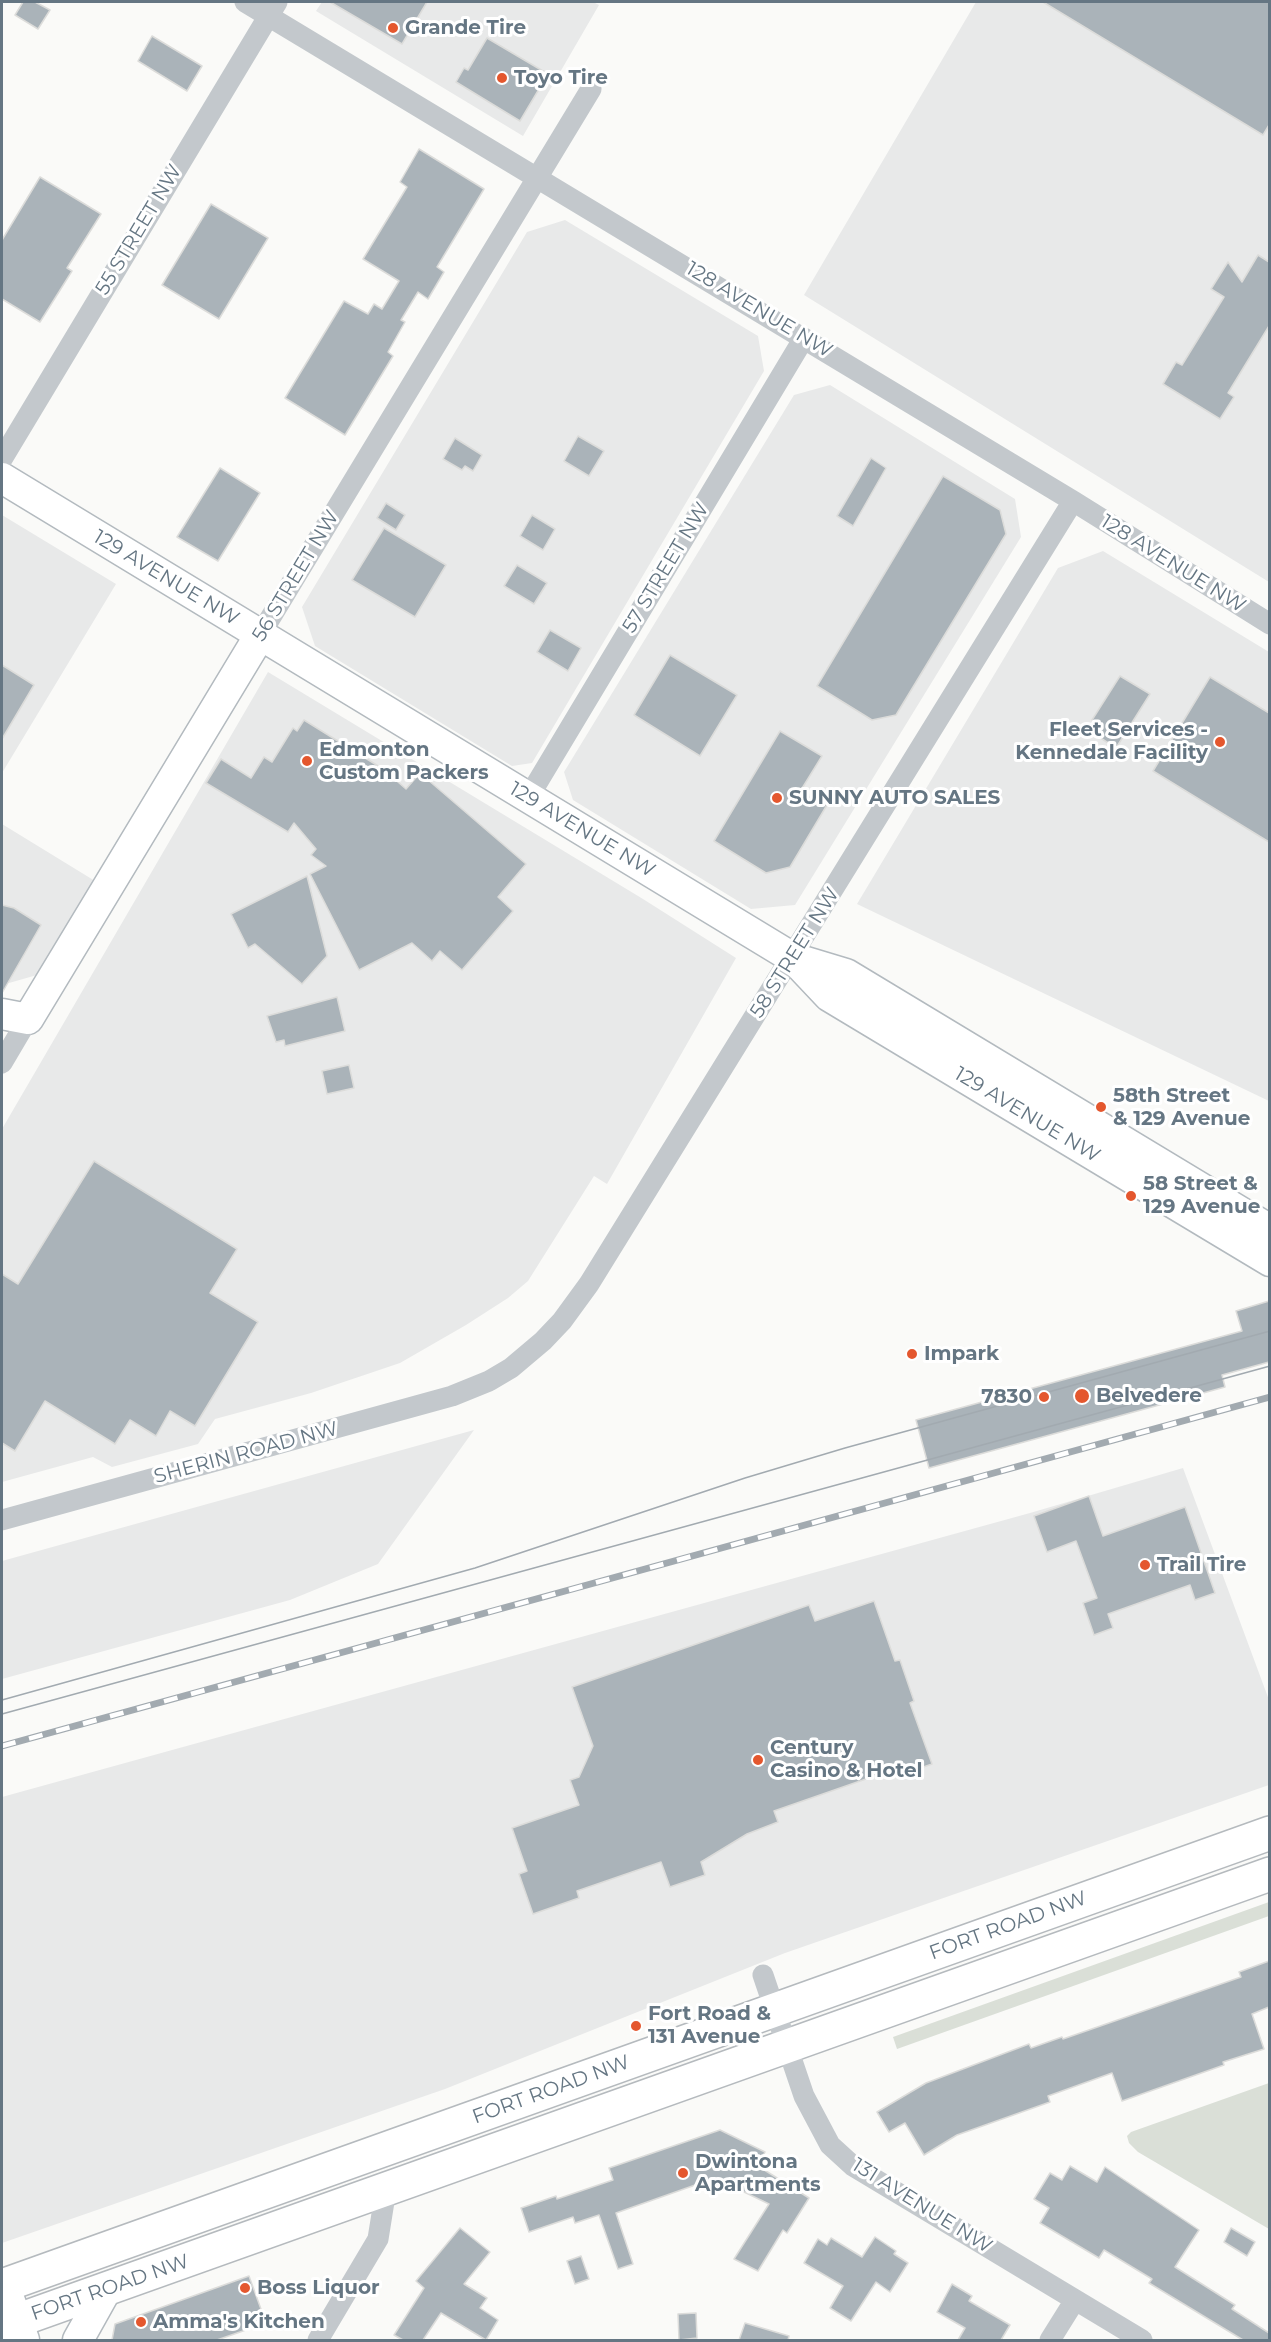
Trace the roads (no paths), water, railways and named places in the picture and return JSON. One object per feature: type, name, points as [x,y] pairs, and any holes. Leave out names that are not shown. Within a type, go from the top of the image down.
[{"type":"main road","name":"FORT ROAD NW","points":[[2,2283],[1269,1833]]},
{"type":"main road","name":"FORT ROAD NW","points":[[14,2329],[106,2290],[1269,1874]]},
{"type":"street","name":"128 AVENUE NW","points":[[245,2],[273,9],[538,178],[1073,501],[1269,624]]},
{"type":"street","name":"55 STREET NW","points":[[2,459],[273,9]]},
{"type":"street","name":"56 STREET NW","points":[[2,1063],[15,1017],[260,635],[591,89]]},
{"type":"street","name":"57 STREET NW","points":[[528,798],[804,338]]},
{"type":"street","name":"129 AVENUE NW","points":[[2,478],[793,958],[846,974],[1269,1230]]},
{"type":"street","name":"58 STREET NW","points":[[489,1381],[511,1368],[543,1341],[576,1305],[793,958],[1073,501]]},
{"type":"street","name":"129 AVENUE NW","points":[[793,958],[829,996],[1269,1261]]},
{"type":"street","name":"SHERIN ROAD NW","points":[[2,1520],[434,1402],[489,1381]]},
{"type":"street","name":"131 AVENUE NW","points":[[763,1974],[804,2096],[830,2145],[853,2166],[1142,2340]]},
{"type":"street","points":[[318,2340],[378,2239],[386,2190]]},
{"type":"street","points":[[2,2283],[14,2329]]},
{"type":"street","points":[[78,2340],[106,2290]]},
{"type":"street","points":[[1050,2340],[1075,2300]]},
{"type":"tram line","points":[[2,1700],[475,1568],[745,1478],[845,1448],[1270,1331]]},
{"type":"tram line","points":[[2,1714],[1270,1366]]},
{"type":"railway","points":[[2,1746],[1270,1397]]},
{"type":"place","name":"Grande Tire","points":[[393,28]]},
{"type":"place","name":"Toyo Tire","points":[[502,78]]},
{"type":"place","name":"Fleet Services - Kennedale Facility","points":[[1220,742]]},
{"type":"place","name":"Edmonton Custom Packers","points":[[307,761]]},
{"type":"place","name":"SUNNY AUTO SALES","points":[[777,798]]},
{"type":"place","name":"58th Street & 129 Avenue","points":[[1101,1107]]},
{"type":"place","name":"58 Street & 129 Avenue","points":[[1131,1196]]},
{"type":"place","name":"Impark","points":[[912,1354]]},
{"type":"place","name":"Belvedere","points":[[1082,1396]]},
{"type":"place","name":"7830","points":[[1044,1397]]},
{"type":"place","name":"Trail Tire","points":[[1145,1565]]},
{"type":"place","name":"Century Casino & Hotel","points":[[758,1760]]},
{"type":"place","name":"Fort Road & 131 Avenue","points":[[636,2026]]},
{"type":"place","name":"Dwintona Apartments","points":[[683,2173]]},
{"type":"place","name":"Boss Liquor","points":[[245,2288]]},
{"type":"place","name":"Amma's Kitchen","points":[[141,2322]]}]
